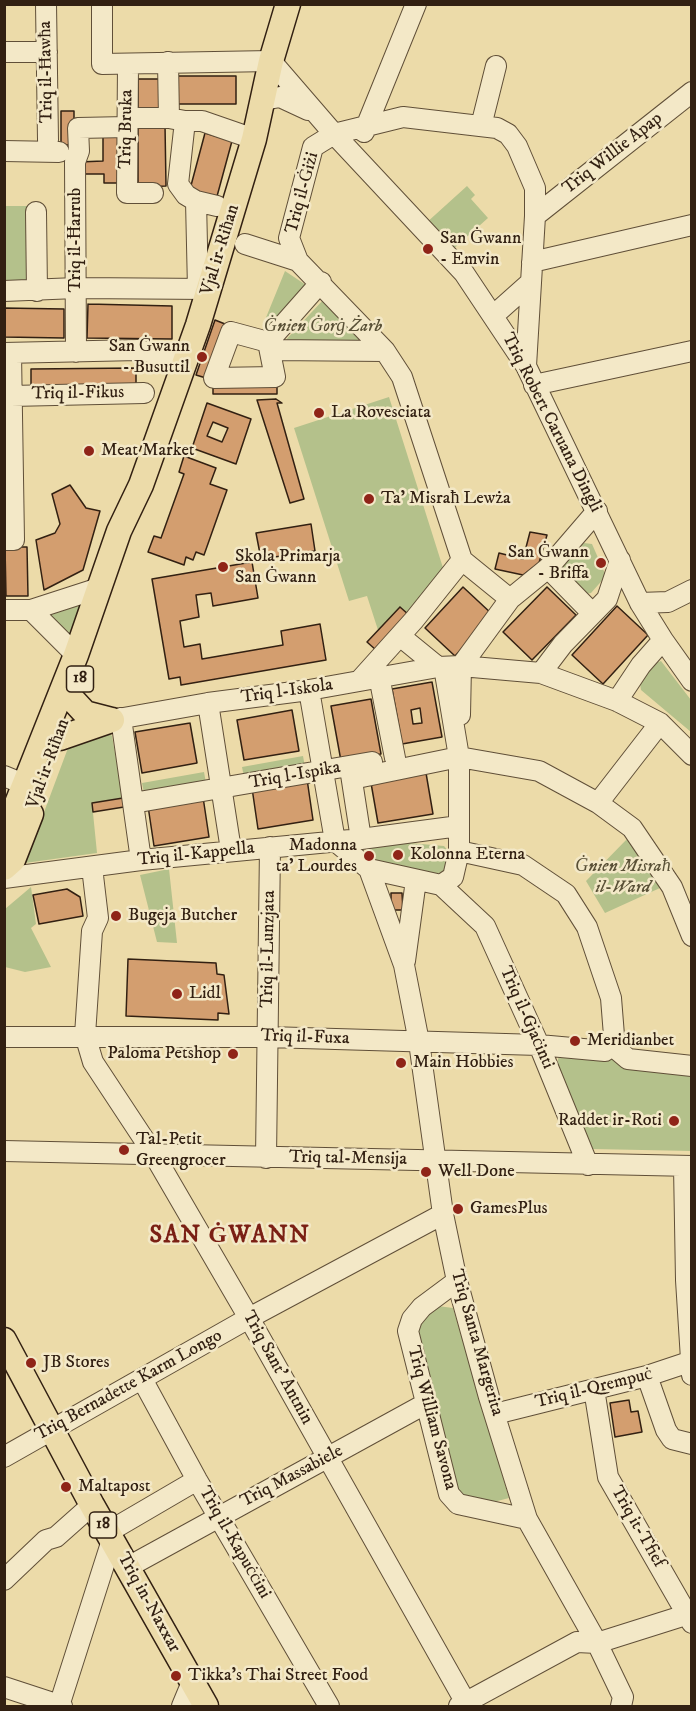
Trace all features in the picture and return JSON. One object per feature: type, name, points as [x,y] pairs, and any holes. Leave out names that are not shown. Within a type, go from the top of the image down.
[{"type":"main road","name":"Vjal ir-Riħan","points":[[4,836],[15,781],[76,655],[119,531],[141,484],[185,358],[204,289],[254,139],[271,61],[287,6]]},
{"type":"main road","name":"Vjal ir-Riħan","points":[[4,868],[13,860],[60,738],[131,534],[141,484]]},
{"type":"main road","points":[[73,700],[84,713],[117,719]]},
{"type":"main road","points":[[60,738],[117,719]]},
{"type":"main road","name":"Triq in-Naxxar","points":[[4,1340],[92,1505],[207,1707]]},
{"type":"street","name":"Triq il-Ħawħa","points":[[4,151],[54,146],[46,4]]},
{"type":"street","points":[[102,4],[102,64],[271,61]]},
{"type":"street","points":[[354,156],[416,4]]},
{"type":"street","points":[[4,52],[47,52]]},
{"type":"street","name":"Triq Robert Caruana Dingli","points":[[271,61],[354,156],[464,273],[507,334],[526,366],[639,600],[658,634],[692,681]]},
{"type":"street","points":[[168,62],[177,119],[178,184],[186,195],[196,201],[217,206]]},
{"type":"street","name":"Triq Bruka","points":[[128,64],[127,193],[153,193]]},
{"type":"street","points":[[481,126],[496,66]]},
{"type":"street","name":"Triq Willie Apap","points":[[536,216],[692,92]]},
{"type":"street","name":"Triq Robert Caruana Dingli","points":[[263,100],[280,97],[319,115]]},
{"type":"street","points":[[334,134],[402,117],[497,128],[508,134],[517,146],[535,188],[536,216],[526,366]]},
{"type":"street","points":[[128,123],[177,119],[202,121],[254,139]]},
{"type":"street","name":"Triq il-Ħarrub","points":[[76,352],[75,162],[79,151],[78,128],[128,123]]},
{"type":"street","name":"Triq il-Ġiżi","points":[[298,261],[289,238],[313,147],[334,134]]},
{"type":"street","points":[[4,291],[76,288],[204,289],[196,201]]},
{"type":"street","points":[[36,212],[37,291]]},
{"type":"street","points":[[494,315],[532,272],[692,225]]},
{"type":"street","points":[[245,244],[298,261],[321,282],[385,351],[402,376],[462,560],[510,599]]},
{"type":"street","points":[[321,282],[270,346],[385,351]]},
{"type":"street","points":[[507,334],[519,329],[530,313]]},
{"type":"street","points":[[9,540],[11,396],[8,353],[138,350],[185,358]]},
{"type":"street","points":[[534,385],[692,351]]},
{"type":"street","name":"Triq il-Fikus","points":[[11,396],[144,393]]},
{"type":"street","points":[[309,690],[335,841],[369,869],[441,885],[453,877],[459,851],[458,753],[448,667],[510,599],[548,568],[597,511]]},
{"type":"street","points":[[360,680],[400,636],[462,560]]},
{"type":"street","points":[[541,673],[592,612],[607,599],[620,560]]},
{"type":"street","points":[[548,568],[592,612]]},
{"type":"street","points":[[4,610],[31,610],[99,588]]},
{"type":"street","points":[[607,599],[668,602],[692,590]]},
{"type":"street","points":[[617,701],[658,634],[668,602]]},
{"type":"street","points":[[31,610],[76,655]]},
{"type":"street","points":[[400,636],[448,667]]},
{"type":"street","name":"Triq l-Iskola","points":[[117,719],[448,667],[541,673],[617,701],[660,723],[692,756]]},
{"type":"street","points":[[380,676],[395,758]]},
{"type":"street","points":[[208,703],[231,850]]},
{"type":"street","points":[[117,719],[141,860]]},
{"type":"street","points":[[598,803],[660,723]]},
{"type":"street","points":[[458,753],[539,771],[598,803],[632,828],[672,887],[690,927]]},
{"type":"street","name":"Triq l-Ispika","points":[[351,773],[395,758],[458,753]]},
{"type":"street","name":"Triq l-Ispika","points":[[133,803],[323,770],[351,773],[458,753]]},
{"type":"street","points":[[351,773],[361,839]]},
{"type":"street","name":"Triq il-Kappella","points":[[4,878],[141,860],[361,839],[459,826]]},
{"type":"street","name":"Triq il-Lunzjata","points":[[266,1158],[270,847]]},
{"type":"street","points":[[459,851],[523,865],[566,894],[587,927],[611,998],[610,1050]]},
{"type":"street","points":[[85,1035],[92,931],[98,918],[92,867]]},
{"type":"street","name":"Triq Santa Margerita","points":[[369,869],[404,965],[419,1042],[443,1214],[457,1281],[495,1414],[527,1519],[597,1643],[622,1702]]},
{"type":"street","name":"Triq Santa Margerita","points":[[404,965],[416,880]]},
{"type":"street","name":"Triq il-Gjaċinti","points":[[441,885],[485,926],[539,1045],[588,1165]]},
{"type":"street","name":"Triq il-Fuxa","points":[[4,1037],[85,1035],[268,1037],[539,1045],[610,1050],[628,1059],[692,1066]]},
{"type":"street","name":"Triq Sant' Antnin","points":[[85,1035],[93,1062],[153,1153],[249,1318],[463,1705]]},
{"type":"street","name":"Triq tal-Mensija","points":[[4,1151],[688,1166]]},
{"type":"street","points":[[688,1166],[691,1366]]},
{"type":"street","name":"Triq Bernadette Karm Longo","points":[[4,1457],[249,1318],[443,1214]]},
{"type":"street","name":"Triq William Savona","points":[[457,1281],[422,1307],[408,1331],[449,1494],[458,1504],[527,1519]]},
{"type":"street","name":"Triq il-Qrempuċ","points":[[495,1414],[691,1366]]},
{"type":"street","points":[[647,1376],[666,1430],[672,1439],[692,1444]]},
{"type":"street","name":"Triq il-Kapuċċini","points":[[142,1379],[197,1480],[329,1707]]},
{"type":"street","name":"Triq it-Tfief","points":[[594,1389],[608,1477],[690,1617]]},
{"type":"street","name":"Triq Massabiele","points":[[128,1567],[218,1516],[327,1460],[425,1404]]},
{"type":"street","points":[[4,1687],[60,1706],[110,1536],[197,1480]]},
{"type":"street","points":[[4,1580],[46,1540],[56,1537],[92,1505]]},
{"type":"street","points":[[463,1705],[577,1642],[597,1643],[690,1617]]},
{"type":"street","points":[[182,1707],[192,1682]]},
{"type":"green space","points":[[467,186],[475,195],[471,199],[488,218],[450,252],[425,224]]},
{"type":"green space","points":[[5,206],[42,206],[42,275],[5,291]]},
{"type":"green space","points":[[285,271],[309,287],[272,330],[265,320]]},
{"type":"green space","name":"Ġnien Ġorġ Żarb","points":[[324,299],[368,345],[281,345]]},
{"type":"green space","name":"Ta' Misraħ Lewża","points":[[389,397],[444,571],[409,615],[400,607],[378,630],[367,596],[349,601],[294,428]]},
{"type":"green space","points":[[584,543],[592,544],[606,576],[591,593],[586,594],[563,573],[563,565]]},
{"type":"green space","points":[[88,600],[71,643],[42,611]]},
{"type":"green space","points":[[661,661],[691,700],[691,732],[641,690],[640,684],[651,665]]},
{"type":"green space","points":[[107,732],[112,736],[123,798],[92,803],[97,853],[25,863],[68,748]]},
{"type":"green space","points":[[303,756],[305,767],[244,777],[242,767]]},
{"type":"green space","points":[[204,772],[206,783],[144,793],[142,783]]},
{"type":"green space","name":"Ġnien Misraħ il-Ward","points":[[627,839],[660,888],[605,913],[586,881]]},
{"type":"green space","points":[[376,840],[444,846],[450,853],[447,865],[443,872],[434,874],[373,862],[368,850]]},
{"type":"green space","points":[[169,869],[177,943],[157,942],[140,875]]},
{"type":"green space","points":[[31,887],[36,924],[31,928],[51,967],[25,972],[5,967],[5,909]]},
{"type":"green space","points":[[559,1055],[612,1058],[625,1068],[691,1074],[691,1151],[593,1149],[557,1064]]},
{"type":"green space","points":[[430,1305],[453,1308],[509,1498],[482,1505],[458,1495],[413,1328]]},
{"type":"building","points":[[175,76],[236,76],[236,104],[175,104]]},
{"type":"building","points":[[138,79],[163,79],[164,110],[138,110]]},
{"type":"building","points":[[61,111],[74,111],[74,145],[61,145]]},
{"type":"building","points":[[138,125],[165,125],[166,186],[138,187]]},
{"type":"building","points":[[205,133],[232,141],[216,200],[189,193]]},
{"type":"building","points":[[103,136],[118,136],[118,183],[104,183],[104,174],[79,174],[79,162],[103,161]]},
{"type":"building","points":[[88,304],[172,306],[172,339],[87,338]]},
{"type":"building","points":[[4,308],[64,309],[64,338],[4,337]]},
{"type":"building","points":[[215,320],[225,324],[206,378],[196,375]]},
{"type":"building","points":[[136,368],[136,391],[31,391],[31,369]]},
{"type":"building","points":[[277,382],[277,394],[213,394],[213,383]]},
{"type":"building","points":[[276,399],[282,403],[277,403],[304,499],[290,503],[257,400]]},
{"type":"building","points":[[207,403],[251,419],[236,464],[192,448]],"holes":[[[213,422],[228,428],[222,442],[207,436]]]},
{"type":"building","points":[[184,456],[216,468],[210,484],[227,490],[204,555],[196,552],[193,560],[186,557],[184,565],[148,552],[154,536],[161,538],[184,474],[179,472]]},
{"type":"building","points":[[70,485],[86,508],[100,511],[83,570],[44,590],[36,540],[55,533],[60,524],[52,494]]},
{"type":"building","points":[[311,524],[315,551],[261,559],[256,533]]},
{"type":"building","points":[[530,532],[547,535],[539,563],[523,575],[495,569],[499,553],[523,559]]},
{"type":"building","points":[[5,547],[27,547],[28,596],[6,596]]},
{"type":"building","points":[[252,562],[258,598],[213,606],[211,593],[196,595],[199,617],[180,621],[184,647],[200,644],[202,659],[283,645],[281,631],[320,624],[326,660],[181,685],[180,677],[169,679],[152,579]]},
{"type":"building","points":[[463,587],[493,615],[455,656],[425,628]]},
{"type":"building","points":[[547,587],[576,615],[532,660],[503,632]]},
{"type":"building","points":[[617,606],[648,635],[603,684],[572,655]]},
{"type":"building","points":[[400,607],[409,615],[376,650],[367,642]]},
{"type":"building","points":[[432,682],[442,737],[402,744],[392,689]],"holes":[[[420,708],[422,723],[413,724],[411,710]]]},
{"type":"building","points":[[371,699],[381,754],[341,761],[331,706]]},
{"type":"building","points":[[292,710],[299,751],[244,760],[237,720]]},
{"type":"building","points":[[190,723],[197,763],[142,773],[135,732]]},
{"type":"building","points":[[426,773],[433,814],[378,823],[371,783]]},
{"type":"building","points":[[307,779],[313,820],[258,829],[252,788]]},
{"type":"building","points":[[203,797],[209,837],[154,846],[148,806]]},
{"type":"building","points":[[123,798],[124,807],[93,812],[92,803]]},
{"type":"building","points":[[67,889],[80,897],[83,916],[39,924],[33,895]]},
{"type":"building","points":[[391,893],[402,893],[403,910],[391,910]]},
{"type":"building","name":"Lidl","points":[[128,959],[216,963],[217,974],[224,975],[229,1014],[218,1013],[218,1020],[126,1016]]},
{"type":"building","points":[[629,1400],[631,1412],[638,1411],[642,1432],[615,1437],[610,1403]]},
{"type":"place","name":"San Ġwann - Emvin","points":[[428,249]]},
{"type":"place","name":"San Ġwann - Busuttil","points":[[202,357]]},
{"type":"place","name":"La Rovesciata","points":[[319,413]]},
{"type":"place","name":"Meat Market","points":[[89,451]]},
{"type":"place","name":"Ta' Misraħ Lewża","points":[[369,499]]},
{"type":"place","name":"San Ġwann - Briffa","points":[[601,563]]},
{"type":"place","name":"Skola Primarja San Ġwann","points":[[223,567]]},
{"type":"place","name":"Kolonna Eterna","points":[[398,855]]},
{"type":"place","name":"Madonna ta' Lourdes","points":[[369,856]]},
{"type":"place","name":"Bugeja Butcher","points":[[116,916]]},
{"type":"place","name":"Lidl","points":[[177,994]]},
{"type":"place","name":"Meridianbet","points":[[575,1041]]},
{"type":"place","name":"Paloma Petshop","points":[[233,1054]]},
{"type":"place","name":"Main Hobbies","points":[[401,1063]]},
{"type":"place","name":"Raddet ir-Roti","points":[[674,1121]]},
{"type":"place","name":"Tal-Petit Greengrocer","points":[[124,1150]]},
{"type":"place","name":"Well Done","points":[[426,1172]]},
{"type":"place","name":"GamesPlus","points":[[458,1209]]},
{"type":"place","name":"JB Stores","points":[[31,1363]]},
{"type":"place","name":"Maltapost","points":[[66,1487]]},
{"type":"place","name":"Tikka's Thai Street Food","points":[[176,1676]]},
{"type":"district","name":"SAN ĠWANN","points":[[230,1237]]}]
